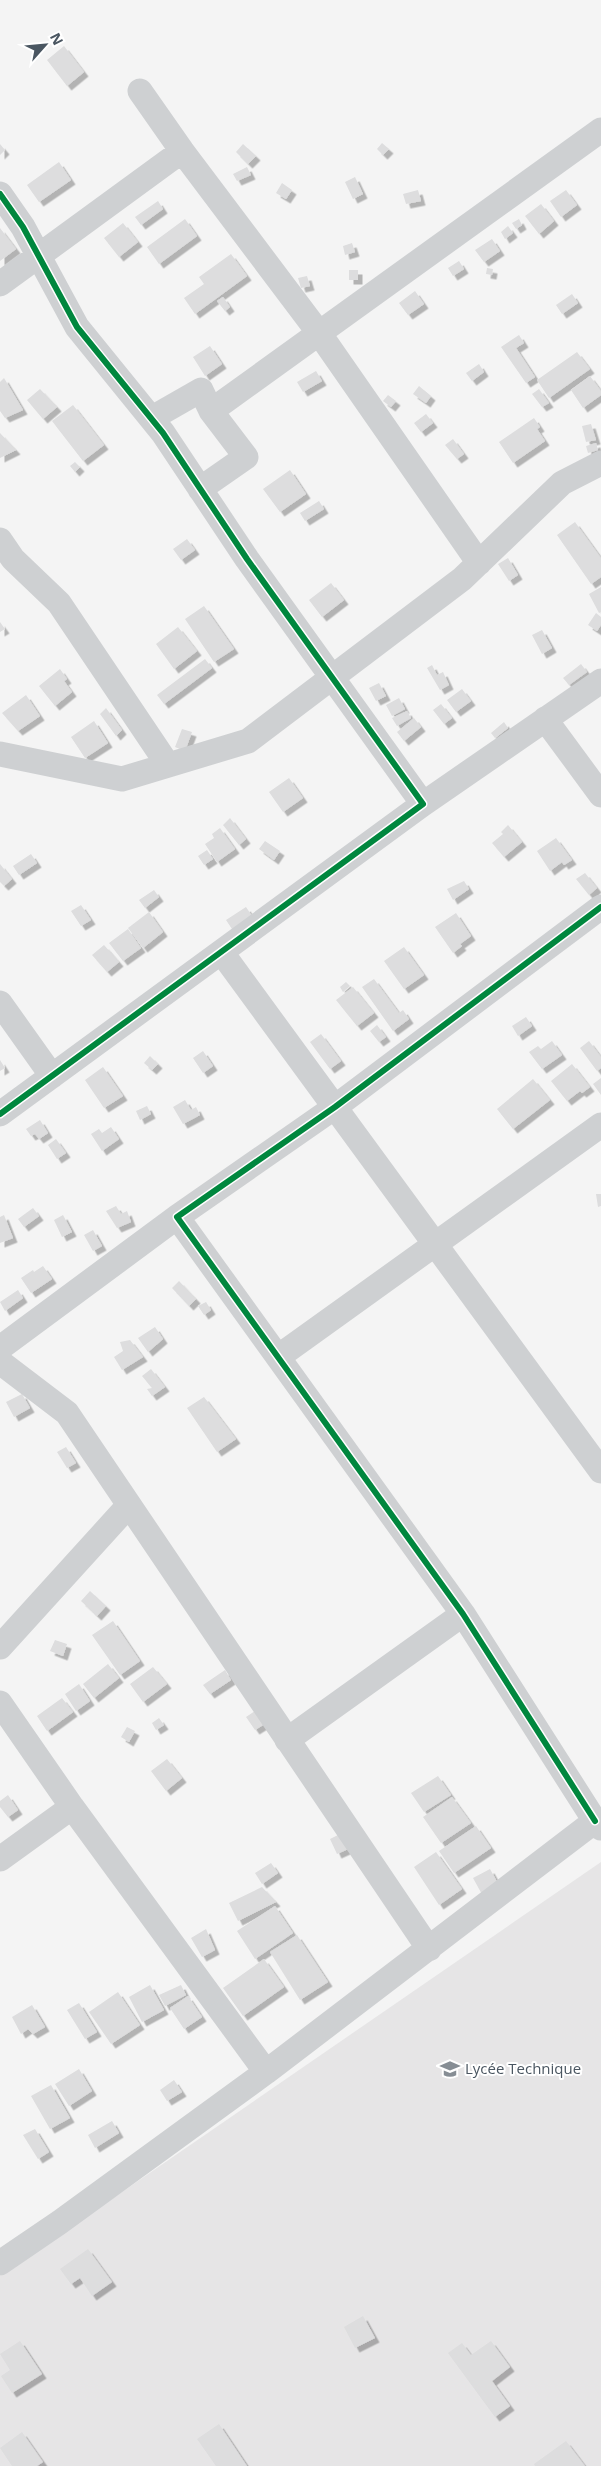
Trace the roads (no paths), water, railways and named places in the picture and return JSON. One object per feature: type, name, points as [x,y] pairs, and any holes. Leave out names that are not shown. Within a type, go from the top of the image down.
[{"type":"street","points":[[140,91],[182,151],[319,333],[479,563]]},
{"type":"street","points":[[211,411],[601,130]]},
{"type":"street","points":[[0,284],[182,151]]},
{"type":"street","points":[[0,194],[23,227],[77,327],[152,418],[331,678],[423,804]]},
{"type":"street","points":[[152,418],[200,390],[211,411],[246,458],[200,489]]},
{"type":"street","points":[[0,754],[122,779],[248,741],[462,579],[562,483],[601,463]]},
{"type":"street","points":[[0,540],[13,559],[60,603],[168,765]]},
{"type":"street","points":[[0,1114],[423,804],[601,681]]},
{"type":"street","points":[[545,719],[601,796]]},
{"type":"street","points":[[0,1348],[177,1217],[335,1107],[601,907]]},
{"type":"street","points":[[222,953],[601,1471]]},
{"type":"street","points":[[0,1003],[52,1076]]},
{"type":"street","points":[[278,1357],[434,1243],[601,1125]]},
{"type":"street","points":[[0,2262],[60,2222],[266,2072],[428,1949],[598,1825],[463,1614],[177,1217]]},
{"type":"street","points":[[0,1362],[66,1413],[428,1949]]},
{"type":"street","points":[[0,1647],[128,1505]]},
{"type":"street","points":[[288,1740],[463,1614]]},
{"type":"street","points":[[0,1704],[72,1807],[266,2072]]},
{"type":"street","points":[[0,1859],[72,1807]]},
{"type":"place","name":"Lycée Technique","points":[[450,2069]]}]
